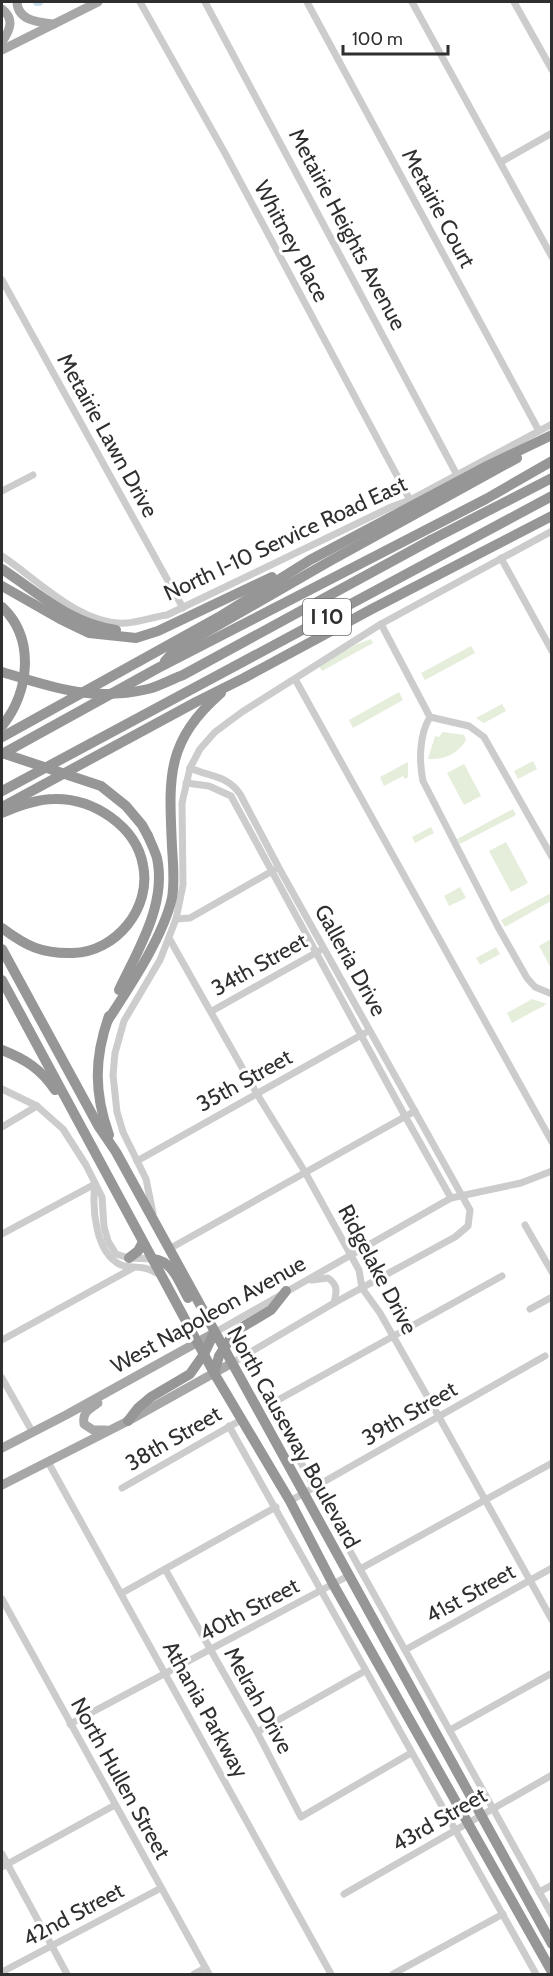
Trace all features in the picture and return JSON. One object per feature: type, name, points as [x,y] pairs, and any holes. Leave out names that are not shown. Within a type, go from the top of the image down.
[{"type":"highway","points":[[2,586],[89,633],[136,638],[158,631],[310,560],[489,465],[552,436]]},
{"type":"highway","points":[[158,668],[175,650],[330,561],[485,477],[552,436]]},
{"type":"highway","name":"I 10","points":[[2,754],[158,668],[458,514],[552,461]]},
{"type":"highway","points":[[2,672],[61,690],[89,695],[120,694],[151,688],[183,675],[552,477]]},
{"type":"highway","name":"I 10","points":[[2,791],[552,496]]},
{"type":"highway","points":[[2,807],[552,515]]},
{"type":"highway","points":[[2,737],[219,617],[310,560]]},
{"type":"highway","points":[[2,569],[67,615],[85,623],[126,632],[180,620]]},
{"type":"highway","points":[[2,607],[17,628],[25,654],[25,672],[21,692],[2,726]]},
{"type":"highway","points":[[108,1020],[165,921],[172,897],[174,874],[170,784],[174,762],[184,736],[200,712],[221,693],[244,678]]},
{"type":"highway","points":[[2,754],[101,786],[126,806],[142,825],[156,857],[159,880],[157,902],[108,1020],[98,1058],[98,1098],[116,1152]]},
{"type":"highway","points":[[2,813],[25,803],[55,799],[76,802],[100,810],[117,820],[136,845],[144,872],[143,890],[132,919],[107,944],[87,953],[48,953],[21,943],[2,928]]},
{"type":"highway","name":"North Causeway Boulevard","points":[[2,949],[552,1944]]},
{"type":"highway","name":"North Causeway Boulevard","points":[[2,980],[214,1373],[290,1501],[333,1584],[552,1972]]},
{"type":"highway","points":[[2,1050],[37,1068],[48,1079],[76,1118]]},
{"type":"highway","points":[[131,1263],[138,1251],[141,1239],[150,1244],[169,1248]]},
{"type":"highway","points":[[153,1259],[162,1260],[169,1265],[190,1302],[203,1312]]},
{"type":"highway","points":[[214,1373],[223,1348],[239,1329],[272,1310],[286,1291]]},
{"type":"highway","points":[[128,1421],[151,1397],[190,1374],[204,1354],[214,1333]]},
{"type":"main road","points":[[17,2],[20,12],[26,18],[54,24]]},
{"type":"main road","points":[[2,50],[98,2]]},
{"type":"main road","points":[[2,9],[10,18],[11,26],[2,42]]},
{"type":"main road","name":"West Napoleon Avenue","points":[[2,1448],[214,1333]]},
{"type":"main road","points":[[2,1485],[128,1421],[232,1363]]},
{"type":"main road","points":[[109,1430],[89,1428],[84,1424],[83,1418],[86,1412],[141,1379],[147,1371]]},
{"type":"street","name":"Whitney Place","points":[[140,2],[226,155],[410,500]]},
{"type":"street","name":"Metairie Heights Avenue","points":[[205,2],[457,475]]},
{"type":"street","name":"Metairie Court","points":[[307,2],[539,431]]},
{"type":"street","points":[[412,2],[552,257]]},
{"type":"street","points":[[514,2],[552,70]]},
{"type":"street","points":[[501,162],[552,133]]},
{"type":"street","name":"Metairie Lawn Drive","points":[[2,280],[183,608]]},
{"type":"street","name":"North I-10 Service Road East","points":[[2,556],[34,578],[60,600],[88,616],[126,623],[167,615],[410,500],[552,424]]},
{"type":"street","points":[[2,491],[33,475]]},
{"type":"street","points":[[157,1227],[146,1179],[123,1132],[117,1112],[113,1075],[115,1053],[124,1021],[160,960],[176,920],[183,885],[182,803],[190,768],[200,749],[214,732],[381,624],[552,531]]},
{"type":"street","points":[[501,558],[552,651]]},
{"type":"street","points":[[381,624],[430,717],[420,755],[423,781],[498,927],[527,978],[535,987],[552,994]]},
{"type":"street","points":[[295,679],[552,1142]]},
{"type":"street","points":[[430,717],[469,726],[484,736],[552,856]]},
{"type":"street","name":"Galleria Drive","points":[[190,768],[233,783],[463,1194]]},
{"type":"street","name":"Galleria Drive","points":[[186,783],[209,786],[231,796],[452,1198]]},
{"type":"street","points":[[176,920],[190,918],[279,868]]},
{"type":"street","name":"Ridgelake Drive","points":[[169,938],[257,1094],[305,1172],[362,1278],[362,1288],[439,1417],[552,1620]]},
{"type":"street","name":"34th Street","points":[[212,1011],[324,949]]},
{"type":"street","name":"35th Street","points":[[137,1161],[370,1030]]},
{"type":"street","points":[[2,1089],[38,1106],[63,1129],[102,1197],[104,1227],[108,1241],[116,1254],[163,1276]]},
{"type":"street","points":[[2,1127],[38,1106]]},
{"type":"street","points":[[169,1248],[415,1111]]},
{"type":"street","name":"West Napoleon Avenue","points":[[214,1333],[452,1198],[521,1184],[552,1172]]},
{"type":"street","points":[[2,1234],[95,1184]]},
{"type":"street","points":[[95,1184],[93,1199],[96,1228],[113,1261],[123,1266],[153,1259]]},
{"type":"street","points":[[232,1363],[334,1303],[455,1237],[468,1226],[470,1210],[463,1194]]},
{"type":"street","points":[[525,1225],[552,1272]]},
{"type":"street","points":[[2,1340],[105,1282],[131,1263]]},
{"type":"street","points":[[392,1336],[502,1276]]},
{"type":"street","points":[[298,1284],[316,1278],[328,1278],[335,1283],[337,1288],[334,1303]]},
{"type":"street","points":[[530,1309],[552,1298]]},
{"type":"street","name":"North Causeway Boulevard","points":[[392,1336],[269,1405],[552,1915]]},
{"type":"street","name":"39th Street","points":[[290,1501],[545,1356]]},
{"type":"street","points":[[2,1378],[33,1432]]},
{"type":"street","name":"38th Street","points":[[122,1488],[241,1419]]},
{"type":"street","points":[[229,1426],[536,1974]]},
{"type":"street","name":"Athania Parkway","points":[[48,1462],[331,1974]]},
{"type":"street","points":[[360,1569],[552,1463]]},
{"type":"street","points":[[122,1593],[276,1507]]},
{"type":"street","name":"41st Street","points":[[405,1650],[552,1568]]},
{"type":"street","name":"Melrah Drive","points":[[165,1569],[257,1732],[301,1817],[411,1753]]},
{"type":"street","name":"40th Street","points":[[70,1724],[348,1576]]},
{"type":"street","name":"North Hullen Street","points":[[2,1599],[207,1971]]},
{"type":"street","points":[[257,1732],[365,1671]]},
{"type":"street","points":[[450,1730],[552,1673]]},
{"type":"street","name":"43rd Street","points":[[344,1893],[552,1775]]},
{"type":"street","points":[[4,1866],[115,1805]]},
{"type":"street","points":[[2,1854],[4,1866],[68,1974]]},
{"type":"street","points":[[539,1892],[552,1885]]},
{"type":"street","name":"42nd Street","points":[[2,1972],[161,1888]]},
{"type":"street","points":[[393,1974],[502,1914]]},
{"type":"street","points":[[194,1974],[207,1971]]},
{"type":"green space","points":[[371,639],[373,643],[322,671],[319,666],[355,645]]},
{"type":"green space","points":[[471,646],[475,653],[425,680],[421,673]]},
{"type":"green space","points":[[399,692],[403,700],[353,728],[349,720]]},
{"type":"green space","points":[[502,704],[506,711],[484,723],[476,718]]},
{"type":"green space","points":[[443,732],[464,735],[466,740],[450,755],[428,759],[435,736],[439,737]]},
{"type":"green space","points":[[533,761],[537,769],[518,779],[514,771]]},
{"type":"green space","points":[[408,762],[408,777],[405,779],[403,776],[384,786],[380,777]]},
{"type":"green space","points":[[464,764],[481,796],[464,805],[447,773]]},
{"type":"green space","points":[[513,809],[516,815],[460,844],[457,839]]},
{"type":"green space","points":[[431,827],[434,833],[415,843],[412,837]]},
{"type":"green space","points":[[506,842],[528,883],[511,892],[489,851]]},
{"type":"green space","points":[[460,887],[466,898],[449,906],[444,896]]},
{"type":"green space","points":[[551,893],[551,901],[505,927],[501,920]]},
{"type":"green space","points":[[551,939],[552,968],[539,946]]},
{"type":"green space","points":[[496,947],[500,954],[480,965],[476,958]]},
{"type":"green space","points":[[532,999],[547,1004],[512,1023],[507,1013]]}]
